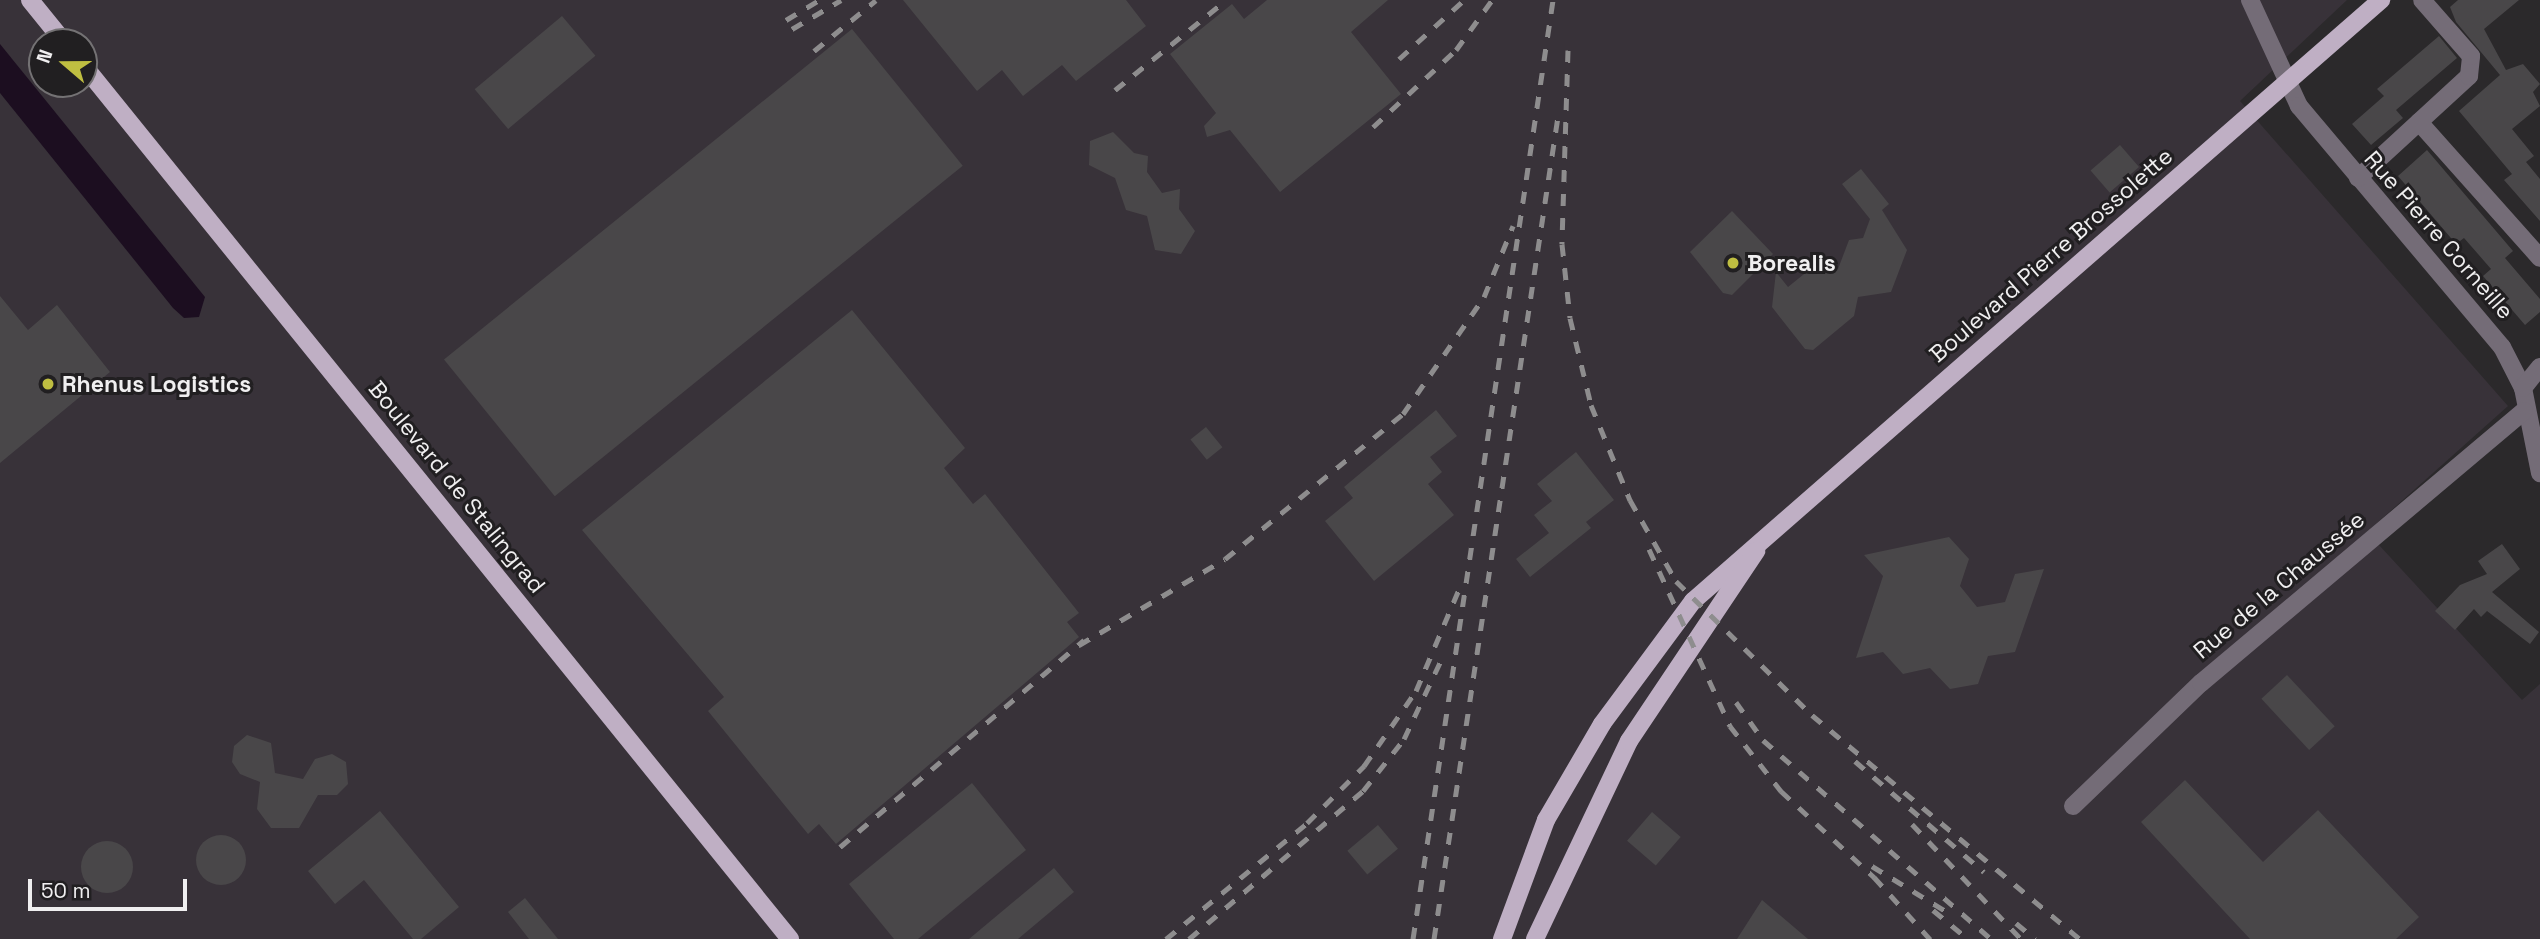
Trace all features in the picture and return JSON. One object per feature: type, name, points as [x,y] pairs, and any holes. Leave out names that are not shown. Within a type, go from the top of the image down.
[{"type":"main road","points":[[30,0],[53,28]]},
{"type":"main road","name":"Boulevard Pierre Brossolette","points":[[1535,939],[1629,741],[1756,551],[2381,0]]},
{"type":"main road","name":"Boulevard de Stalingrad","points":[[98,83],[790,939]]},
{"type":"main road","name":"Boulevard Pierre Brossolette","points":[[1502,939],[1546,820],[1602,724],[1693,601],[1726,565],[1756,551]]},
{"type":"main road","points":[[1602,724],[1629,741]]},
{"type":"street","name":"Rue Pierre Corneille","points":[[2250,0],[2286,83],[2358,178],[2502,347],[2523,388],[2524,411],[2540,473]]},
{"type":"street","points":[[2358,178],[2469,76],[2471,56],[2422,0]]},
{"type":"street","points":[[2419,122],[2540,258]]},
{"type":"street","points":[[2523,388],[2540,367]]},
{"type":"street","name":"Rue de la Chaussée","points":[[2073,806],[2201,683],[2524,411]]},
{"type":"shaded area","points":[[0,0],[2347,0],[2240,101],[2508,406],[2367,532],[2522,700],[2540,684],[2540,939],[0,939]]},
{"type":"shaded area","points":[[0,44],[28,79],[28,98],[44,98],[205,297],[199,317],[184,318],[173,308],[0,93]]},
{"type":"building","points":[[903,0],[1126,0],[1146,26],[1076,81],[1062,65],[1023,96],[1002,70],[977,91]]},
{"type":"building","points":[[1267,0],[1388,0],[1351,32],[1401,94],[1280,192],[1230,130],[1207,137],[1204,126],[1216,113],[1170,54],[1232,4],[1244,19]]},
{"type":"building","points":[[2458,0],[2519,0],[2484,29],[2506,70],[2523,64],[2540,84],[2533,92],[2540,106],[2512,129],[2534,156],[2526,162],[2540,179],[2540,221],[2504,180],[2512,174],[2459,111],[2500,75],[2456,22],[2450,7]]},
{"type":"building","points":[[562,16],[595,56],[508,129],[475,89]]},
{"type":"building","points":[[852,29],[963,166],[555,496],[444,359]]},
{"type":"building","points":[[2439,36],[2457,58],[2396,110],[2403,118],[2371,145],[2352,124],[2384,96],[2377,89]]},
{"type":"building","points":[[1113,132],[1134,153],[1148,156],[1147,172],[1162,193],[1180,189],[1179,209],[1195,231],[1181,254],[1155,250],[1147,216],[1126,210],[1115,178],[1089,165],[1090,141]]},
{"type":"building","points":[[2120,145],[2139,167],[2110,192],[2091,171]]},
{"type":"building","points":[[2427,150],[2513,251],[2505,258],[2540,299],[2540,312],[2525,325],[2483,276],[2491,269],[2464,238],[2456,244],[2398,176]]},
{"type":"building","name":"Borealis","points":[[1861,169],[1889,204],[1882,210],[1907,250],[1891,292],[1858,297],[1854,316],[1813,350],[1805,349],[1772,307],[1776,272],[1788,287],[1814,266],[1838,269],[1849,240],[1863,238],[1870,219],[1842,184]]},
{"type":"building","points":[[1732,211],[1773,254],[1732,295],[1723,293],[1690,252]]},
{"type":"building","name":"Rhenus Logistics","points":[[0,296],[28,330],[57,305],[110,372],[0,463]]},
{"type":"building","points":[[852,310],[965,448],[944,468],[973,504],[985,494],[1079,613],[1067,622],[1079,637],[836,844],[819,824],[808,834],[708,711],[724,697],[582,530]]},
{"type":"building","points":[[1436,410],[1457,436],[1430,457],[1442,472],[1428,484],[1454,515],[1374,581],[1325,521],[1353,498],[1344,487]]},
{"type":"building","points":[[1206,427],[1222,447],[1207,460],[1190,440]]},
{"type":"building","points":[[1576,452],[1614,500],[1586,522],[1591,528],[1530,577],[1516,559],[1549,533],[1534,515],[1552,501],[1537,484]]},
{"type":"building","points":[[1949,537],[1969,559],[1960,586],[1977,607],[2005,602],[2015,574],[2044,569],[2015,652],[1988,656],[1978,684],[1950,689],[1930,668],[1903,674],[1883,652],[1856,658],[1883,576],[1864,555]]},
{"type":"building","points":[[2502,544],[2520,569],[2492,592],[2539,632],[2530,644],[2487,611],[2481,617],[2474,609],[2455,630],[2435,611],[2460,585],[2487,574],[2478,561]]},
{"type":"building","points":[[2287,675],[2335,726],[2309,750],[2261,699]]},
{"type":"building","points":[[247,735],[271,743],[275,773],[303,779],[315,759],[332,754],[346,762],[348,784],[337,795],[318,795],[299,828],[271,828],[257,809],[260,782],[240,774],[232,762],[234,746]]},
{"type":"building","points":[[2185,780],[2263,862],[2318,810],[2419,917],[2396,939],[2250,939],[2141,822]]},
{"type":"building","points":[[972,783],[1026,850],[918,939],[894,939],[849,884]]},
{"type":"building","points":[[380,811],[459,907],[421,939],[413,939],[364,880],[335,904],[308,871]]},
{"type":"building","points":[[1652,812],[1681,837],[1656,866],[1627,841]]},
{"type":"building","points":[[1378,825],[1398,849],[1367,874],[1347,851]]},
{"type":"building","points":[[221,835],[239,842],[246,860],[239,878],[221,885],[203,878],[196,860],[203,842]]},
{"type":"building","points":[[107,841],[117,843],[125,849],[131,857],[131,877],[125,885],[117,891],[107,893],[97,891],[89,885],[83,877],[81,867],[83,857],[89,849],[97,843]]},
{"type":"building","points":[[1054,868],[1074,892],[1018,939],[969,939]]},
{"type":"building","points":[[525,898],[558,939],[529,939],[508,912]]},
{"type":"building","points":[[1762,900],[1808,939],[1737,939]]},
{"type":"railway","points":[[786,20],[819,0]]},
{"type":"railway","points":[[792,29],[841,0]]},
{"type":"railway","points":[[814,51],[876,0]]},
{"type":"railway","points":[[1115,90],[1226,0]]},
{"type":"railway","points":[[1399,59],[1464,0]]},
{"type":"railway","points":[[1373,127],[1456,50],[1492,0]]},
{"type":"railway","points":[[1413,939],[1553,0]]},
{"type":"railway","points":[[1568,50],[1562,244],[1570,318],[1591,405],[1630,500],[1676,581],[1812,715],[2080,939]]},
{"type":"railway","points":[[1434,939],[1558,116]]},
{"type":"railway","points":[[1079,645],[1225,559],[1403,414],[1484,297],[1513,226]]},
{"type":"railway","points":[[1649,549],[1730,726],[1781,791],[1874,877],[1930,939]]},
{"type":"railway","points":[[1166,939],[1307,823],[1364,766],[1416,691],[1459,589]]},
{"type":"railway","points":[[840,847],[1084,640]]},
{"type":"railway","points":[[1189,939],[1363,791],[1404,739],[1443,656]]},
{"type":"railway","points":[[1736,702],[1763,740],[1991,939]]},
{"type":"railway","points":[[1855,761],[1984,872]]},
{"type":"railway","points":[[1912,824],[2021,939]]},
{"type":"railway","points":[[1872,866],[1947,912]]},
{"type":"railway","points":[[1933,910],[1968,939]]},
{"type":"railway","points":[[2016,923],[2035,939]]},
{"type":"place","name":"Borealis","points":[[1733,263]]},
{"type":"place","name":"Rhenus Logistics","points":[[48,384]]}]
